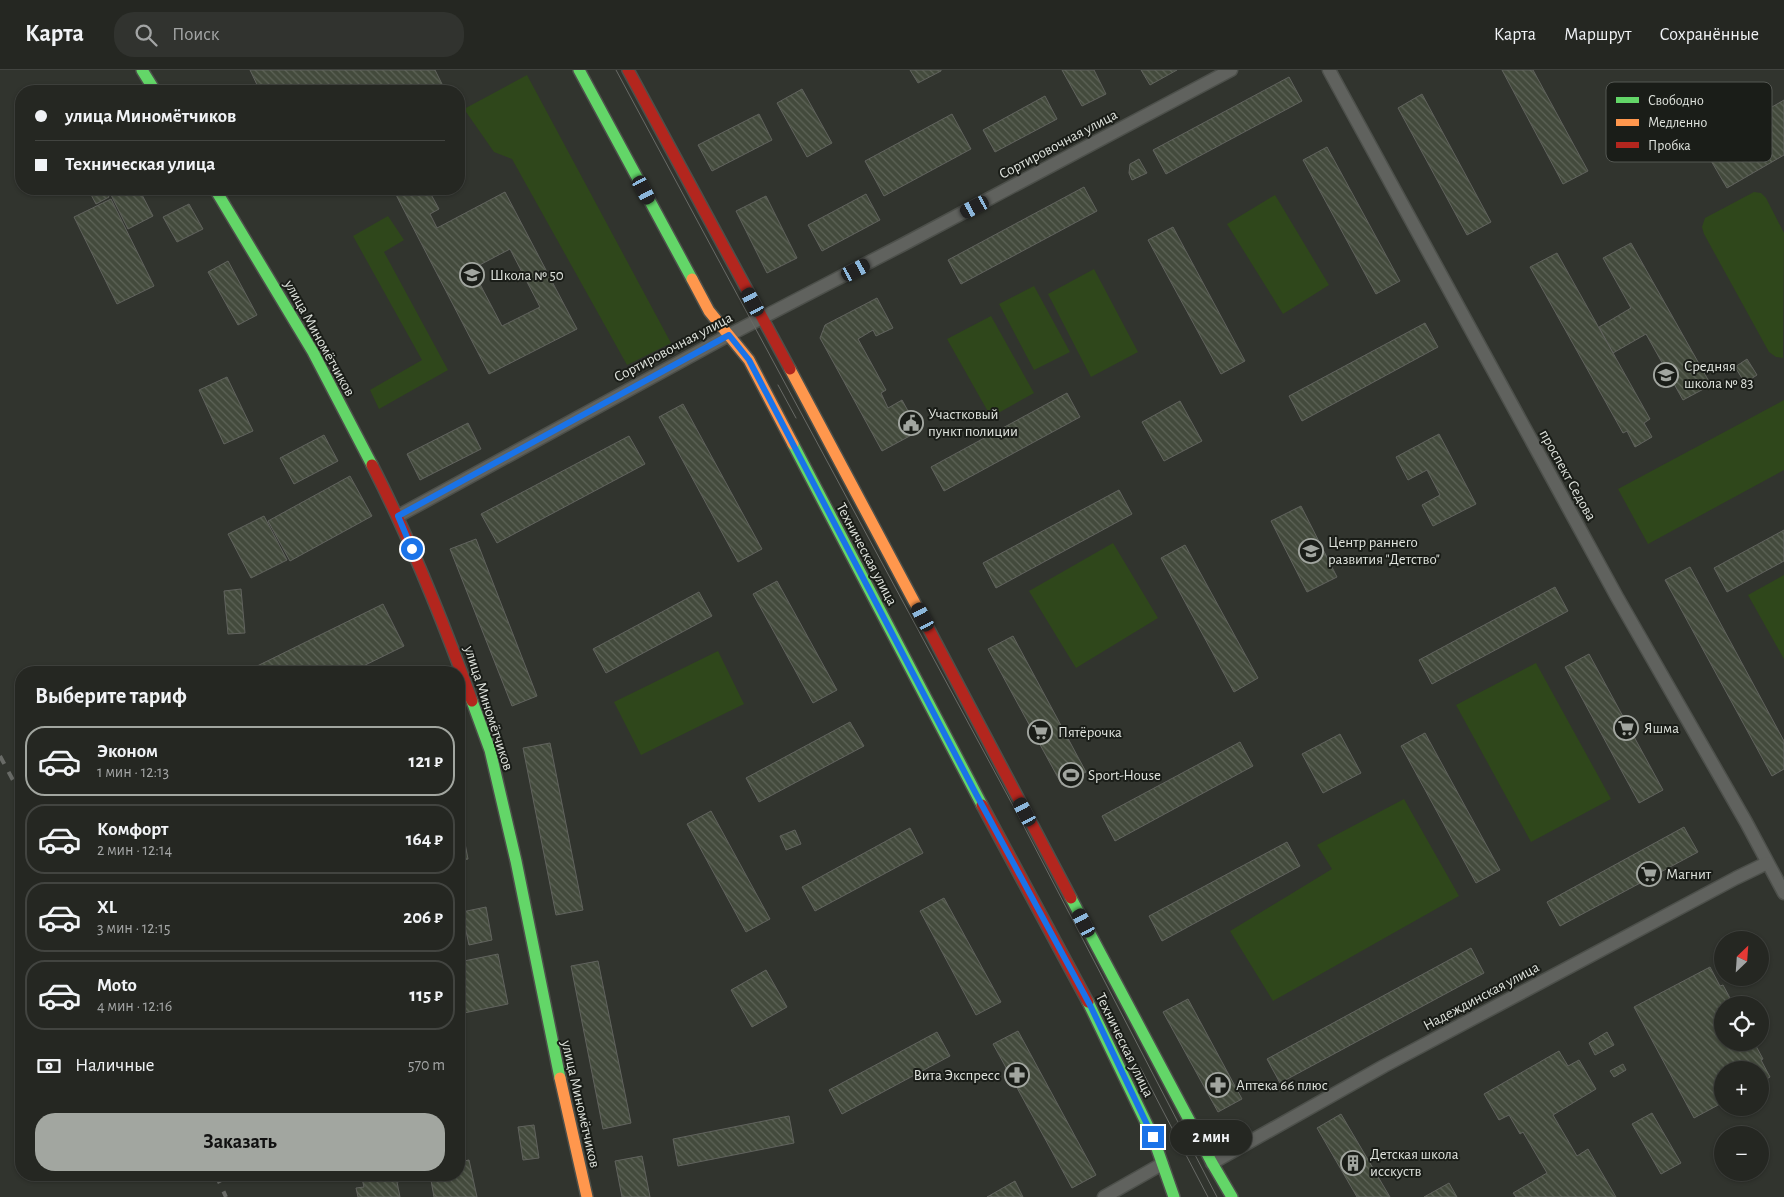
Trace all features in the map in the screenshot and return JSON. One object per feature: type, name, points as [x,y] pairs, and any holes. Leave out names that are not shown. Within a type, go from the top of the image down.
[{"type":"street","points":[[142,70],[151,85]]},
{"type":"street","name":"Техническая улица","points":[[579,70],[709,310],[749,360],[976,794],[1090,1005],[1153,1137],[1174,1197]]},
{"type":"street","points":[[628,70],[822,426],[1212,1163],[1232,1197]]},
{"type":"street","name":"Сортировочная улица","points":[[398,516],[729,335],[1231,70]]},
{"type":"street","name":"проспект Седова","points":[[1329,70],[1616,597],[1741,813],[1784,893]]},
{"type":"street","name":"улица Миномётчиков","points":[[218,195],[313,352],[398,516],[460,666]]},
{"type":"street","name":"улица Миномётчиков","points":[[465,681],[490,750],[516,861],[546,1018],[587,1197]]},
{"type":"street","name":"Надеждинская улица","points":[[1212,1163],[1384,1066],[1767,862]]},
{"type":"street","points":[[1104,1197],[1162,1164]]},
{"type":"green space","points":[[527,75],[671,343],[627,365],[512,159],[494,152],[465,108]]},
{"type":"green space","points":[[1754,192],[1761,193],[1766,198],[1784,233],[1783,358],[1776,357],[1769,352],[1704,234],[1702,227],[1705,218]]},
{"type":"green space","points":[[1275,195],[1329,285],[1283,314],[1227,224]]},
{"type":"green space","points":[[388,216],[404,240],[384,252],[448,370],[379,409],[370,390],[422,360],[353,236]]},
{"type":"green space","points":[[1094,269],[1138,352],[1091,377],[1048,294]]},
{"type":"green space","points":[[1034,286],[1070,352],[1034,370],[999,304]]},
{"type":"green space","points":[[991,316],[1034,393],[991,417],[947,339]]},
{"type":"green space","points":[[1784,400],[1784,470],[1648,544],[1618,489]]},
{"type":"green space","points":[[1113,543],[1158,618],[1076,668],[1029,591]]},
{"type":"green space","points":[[1784,575],[1784,659],[1748,595]]},
{"type":"green space","points":[[718,651],[744,704],[641,755],[614,702]]},
{"type":"green space","points":[[1536,663],[1611,799],[1531,842],[1456,705]]},
{"type":"green space","points":[[1404,799],[1459,896],[1273,1001],[1230,931],[1332,869],[1317,845]]},
{"type":"building","points":[[250,70],[435,70],[442,85],[257,85]]},
{"type":"building","points":[[910,70],[941,70],[941,71],[918,83]]},
{"type":"building","points":[[1062,70],[1094,70],[1106,94],[1082,106]]},
{"type":"building","points":[[1141,70],[1177,70],[1150,85]]},
{"type":"building","points":[[1502,70],[1533,70],[1588,171],[1563,184]]},
{"type":"building","points":[[1289,77],[1302,101],[1166,174],[1153,150]]},
{"type":"building","points":[[802,89],[832,143],[807,157],[777,103]]},
{"type":"building","points":[[1422,94],[1491,222],[1467,235],[1398,108]]},
{"type":"building","points":[[1045,96],[1057,119],[995,152],[983,130]]},
{"type":"building","points":[[1784,100],[1784,155],[1772,162],[1772,107]]},
{"type":"building","points":[[759,114],[772,140],[712,171],[698,145]]},
{"type":"building","points":[[952,114],[971,149],[884,196],[865,161]]},
{"type":"building","points":[[1327,147],[1400,281],[1376,294],[1303,160]]},
{"type":"building","points":[[1139,159],[1147,173],[1132,180],[1129,173],[1130,164]]},
{"type":"building","points":[[1712,162],[1772,162],[1727,188]]},
{"type":"building","points":[[1084,187],[1097,211],[961,284],[948,260]]},
{"type":"building","points":[[505,192],[577,329],[489,374],[396,195],[431,195],[439,209],[430,214],[437,228]],"holes":[[[510,249],[540,307],[502,326],[472,269]]]},
{"type":"building","points":[[866,194],[880,220],[822,251],[808,225]]},
{"type":"building","points":[[91,195],[108,195],[109,197],[96,204]]},
{"type":"building","points":[[111,195],[142,195],[153,216],[128,229]]},
{"type":"building","points":[[766,196],[797,258],[767,273],[736,211]]},
{"type":"building","points":[[111,199],[154,286],[117,304],[74,217]]},
{"type":"building","points":[[189,204],[203,229],[177,242],[163,217]]},
{"type":"building","points":[[1173,227],[1245,361],[1221,374],[1148,240]]},
{"type":"building","points":[[1631,243],[1711,385],[1683,400],[1646,334],[1613,353],[1599,327],[1631,308],[1603,258]]},
{"type":"building","points":[[1557,253],[1650,419],[1644,423],[1652,437],[1635,447],[1627,431],[1623,433],[1530,267]]},
{"type":"building","points":[[228,261],[257,315],[238,325],[208,272]]},
{"type":"building","points":[[877,298],[893,328],[876,336],[873,330],[858,339],[886,390],[881,393],[888,408],[902,400],[919,431],[882,451],[820,338],[825,325]]},
{"type":"building","points":[[1425,323],[1438,347],[1302,421],[1289,396]]},
{"type":"building","points":[[1747,359],[1757,375],[1745,383],[1735,367]]},
{"type":"building","points":[[227,377],[253,431],[224,444],[199,390]]},
{"type":"building","points":[[1067,393],[1080,417],[944,491],[931,467]]},
{"type":"building","points":[[1180,401],[1202,441],[1164,461],[1142,422]]},
{"type":"building","points":[[683,404],[762,549],[738,562],[659,417]]},
{"type":"building","points":[[468,423],[481,449],[420,480],[407,454]]},
{"type":"building","points":[[1439,434],[1476,504],[1433,526],[1422,505],[1440,495],[1427,470],[1408,480],[1396,457]]},
{"type":"building","points":[[324,435],[338,461],[294,484],[280,458]]},
{"type":"building","points":[[629,436],[645,464],[497,543],[481,514]]},
{"type":"building","points":[[350,476],[372,516],[290,561],[268,521]]},
{"type":"building","points":[[1119,490],[1132,514],[996,588],[983,563]]},
{"type":"building","points":[[1301,506],[1337,577],[1307,592],[1271,521]]},
{"type":"building","points":[[264,516],[287,560],[251,578],[228,534]]},
{"type":"building","points":[[1784,530],[1784,561],[1727,592],[1714,568]]},
{"type":"building","points":[[476,539],[537,696],[512,706],[450,549]]},
{"type":"building","points":[[1185,545],[1258,678],[1234,692],[1161,558]]},
{"type":"building","points":[[1690,567],[1784,741],[1784,769],[1772,776],[1665,580]]},
{"type":"building","points":[[777,581],[837,690],[813,703],[753,594]]},
{"type":"building","points":[[1555,587],[1568,611],[1432,684],[1419,660]]},
{"type":"building","points":[[241,589],[245,633],[228,634],[224,591]]},
{"type":"building","points":[[699,592],[712,616],[606,673],[593,649]]},
{"type":"building","points":[[383,604],[404,646],[363,666],[257,666]]},
{"type":"building","points":[[1013,636],[1086,772],[1062,785],[988,649]]},
{"type":"building","points":[[1589,654],[1663,790],[1639,803],[1565,667]]},
{"type":"building","points":[[850,722],[864,746],[759,802],[746,778]]},
{"type":"building","points":[[1425,733],[1500,870],[1476,883],[1401,746]]},
{"type":"building","points":[[1340,734],[1361,773],[1323,793],[1302,754]]},
{"type":"building","points":[[1240,742],[1253,766],[1115,841],[1102,816]]},
{"type":"building","points":[[550,743],[583,910],[556,915],[523,748]]},
{"type":"building","points":[[711,811],[770,919],[746,932],[687,824]]},
{"type":"building","points":[[1684,827],[1698,852],[1560,926],[1547,902]]},
{"type":"building","points":[[910,828],[923,853],[815,911],[802,887]]},
{"type":"building","points":[[795,830],[801,844],[786,850],[780,836]]},
{"type":"building","points":[[1287,842],[1300,866],[1162,941],[1149,916]]},
{"type":"building","points":[[465,843],[468,859],[465,860]]},
{"type":"building","points":[[944,898],[1001,1002],[976,1015],[920,911]]},
{"type":"building","points":[[486,907],[492,940],[469,945],[465,926],[465,911]]},
{"type":"building","points":[[1471,948],[1484,973],[1280,1083],[1267,1059]]},
{"type":"building","points":[[498,954],[508,1004],[465,1013],[465,961]]},
{"type":"building","points":[[598,961],[631,1123],[603,1129],[571,966]]},
{"type":"building","points":[[1710,967],[1714,975],[1714,986],[1724,986],[1729,996],[1714,996],[1714,1051],[1759,1051],[1763,1059],[1762,1061],[1714,1061],[1714,1107],[1694,1118],[1634,1007]]},
{"type":"building","points":[[766,970],[787,1007],[752,1027],[731,990]]},
{"type":"building","points":[[1188,999],[1242,1099],[1218,1112],[1163,1012]]},
{"type":"building","points":[[1018,1031],[1096,1175],[1072,1188],[993,1044]]},
{"type":"building","points":[[937,1032],[950,1056],[842,1114],[829,1090]]},
{"type":"building","points":[[1607,1032],[1614,1045],[1595,1055],[1589,1043]]},
{"type":"building","points":[[1559,1051],[1568,1066],[1579,1060],[1596,1089],[1553,1115],[1577,1156],[1588,1149],[1616,1197],[1516,1197],[1513,1193],[1547,1173],[1523,1132],[1520,1134],[1509,1115],[1499,1120],[1484,1094]]},
{"type":"building","points":[[1623,1064],[1626,1070],[1614,1077],[1610,1071]]},
{"type":"building","points":[[1652,1113],[1681,1163],[1661,1174],[1632,1124]]},
{"type":"building","name":"Детская школа исскуств","points":[[1341,1114],[1390,1197],[1357,1197],[1317,1128]]},
{"type":"building","points":[[789,1116],[794,1143],[678,1166],[673,1139]]},
{"type":"building","points":[[534,1125],[539,1158],[523,1160],[518,1127]]},
{"type":"building","points":[[642,1156],[650,1197],[622,1197],[615,1161]]},
{"type":"building","points":[[469,1160],[477,1197],[434,1197],[431,1181],[465,1181],[465,1161]]},
{"type":"building","points":[[362,1181],[402,1181],[397,1182],[400,1197],[358,1197],[356,1188],[364,1187]]},
{"type":"building","points":[[1015,1181],[1023,1197],[987,1197]]},
{"type":"building","points":[[1449,1183],[1457,1197],[1424,1197]]},
{"type":"tram line","points":[[616,70],[1018,815],[1217,1197]]},
{"type":"tram line","points":[[778,385],[796,418]]},
{"type":"tram line","points":[[1140,1067],[1208,1197]]},
{"type":"railway","points":[[0,756],[15,784]]},
{"type":"railway","points":[[219,1181],[226,1197]]},
{"type":"traffic: fast","points":[[142,70],[151,85]]},
{"type":"traffic: fast","points":[[579,70],[692,279]]},
{"type":"traffic: fast","points":[[219,195],[313,352],[372,465]]},
{"type":"traffic: fast","points":[[793,444],[982,805]]},
{"type":"traffic: fast","points":[[472,701],[490,750],[516,861],[560,1078]]},
{"type":"traffic: fast","points":[[1071,898],[1232,1197]]},
{"type":"traffic: fast","points":[[1088,1002],[1153,1137],[1174,1197]]},
{"type":"traffic: slow","points":[[692,279],[709,311],[749,360],[793,444]]},
{"type":"traffic: slow","points":[[790,369],[925,622]]},
{"type":"traffic: slow","points":[[560,1078],[587,1197]]},
{"type":"traffic: jam","points":[[628,70],[790,369]]},
{"type":"traffic: jam","points":[[372,465],[426,582],[459,666]]},
{"type":"traffic: jam","points":[[925,622],[1071,898]]},
{"type":"traffic: jam","points":[[465,682],[472,701]]},
{"type":"traffic: jam","points":[[982,805],[1088,1002]]},
{"type":"place","name":"Школа № 50","points":[[472,275]]},
{"type":"place","name":"Средняя школа № 83","points":[[1666,375]]},
{"type":"place","name":"Участковый пункт полиции","points":[[911,423]]},
{"type":"place","name":"Центр раннего развития \"Детство\"","points":[[1311,551]]},
{"type":"place","name":"Яшма","points":[[1626,728]]},
{"type":"place","name":"Пятёрочка","points":[[1040,732]]},
{"type":"place","name":"Sport-House","points":[[1071,775]]},
{"type":"place","name":"Магнит","points":[[1649,874]]},
{"type":"place","name":"Вита Экспресс","points":[[1017,1075]]},
{"type":"place","name":"Аптека 66 плюс","points":[[1218,1085]]},
{"type":"place","name":"Детская школа исскуств","points":[[1353,1163]]},
{"type":"route","points":[[412,549],[398,516],[729,335],[749,360],[976,794],[1090,1005],[1153,1137]]}]
